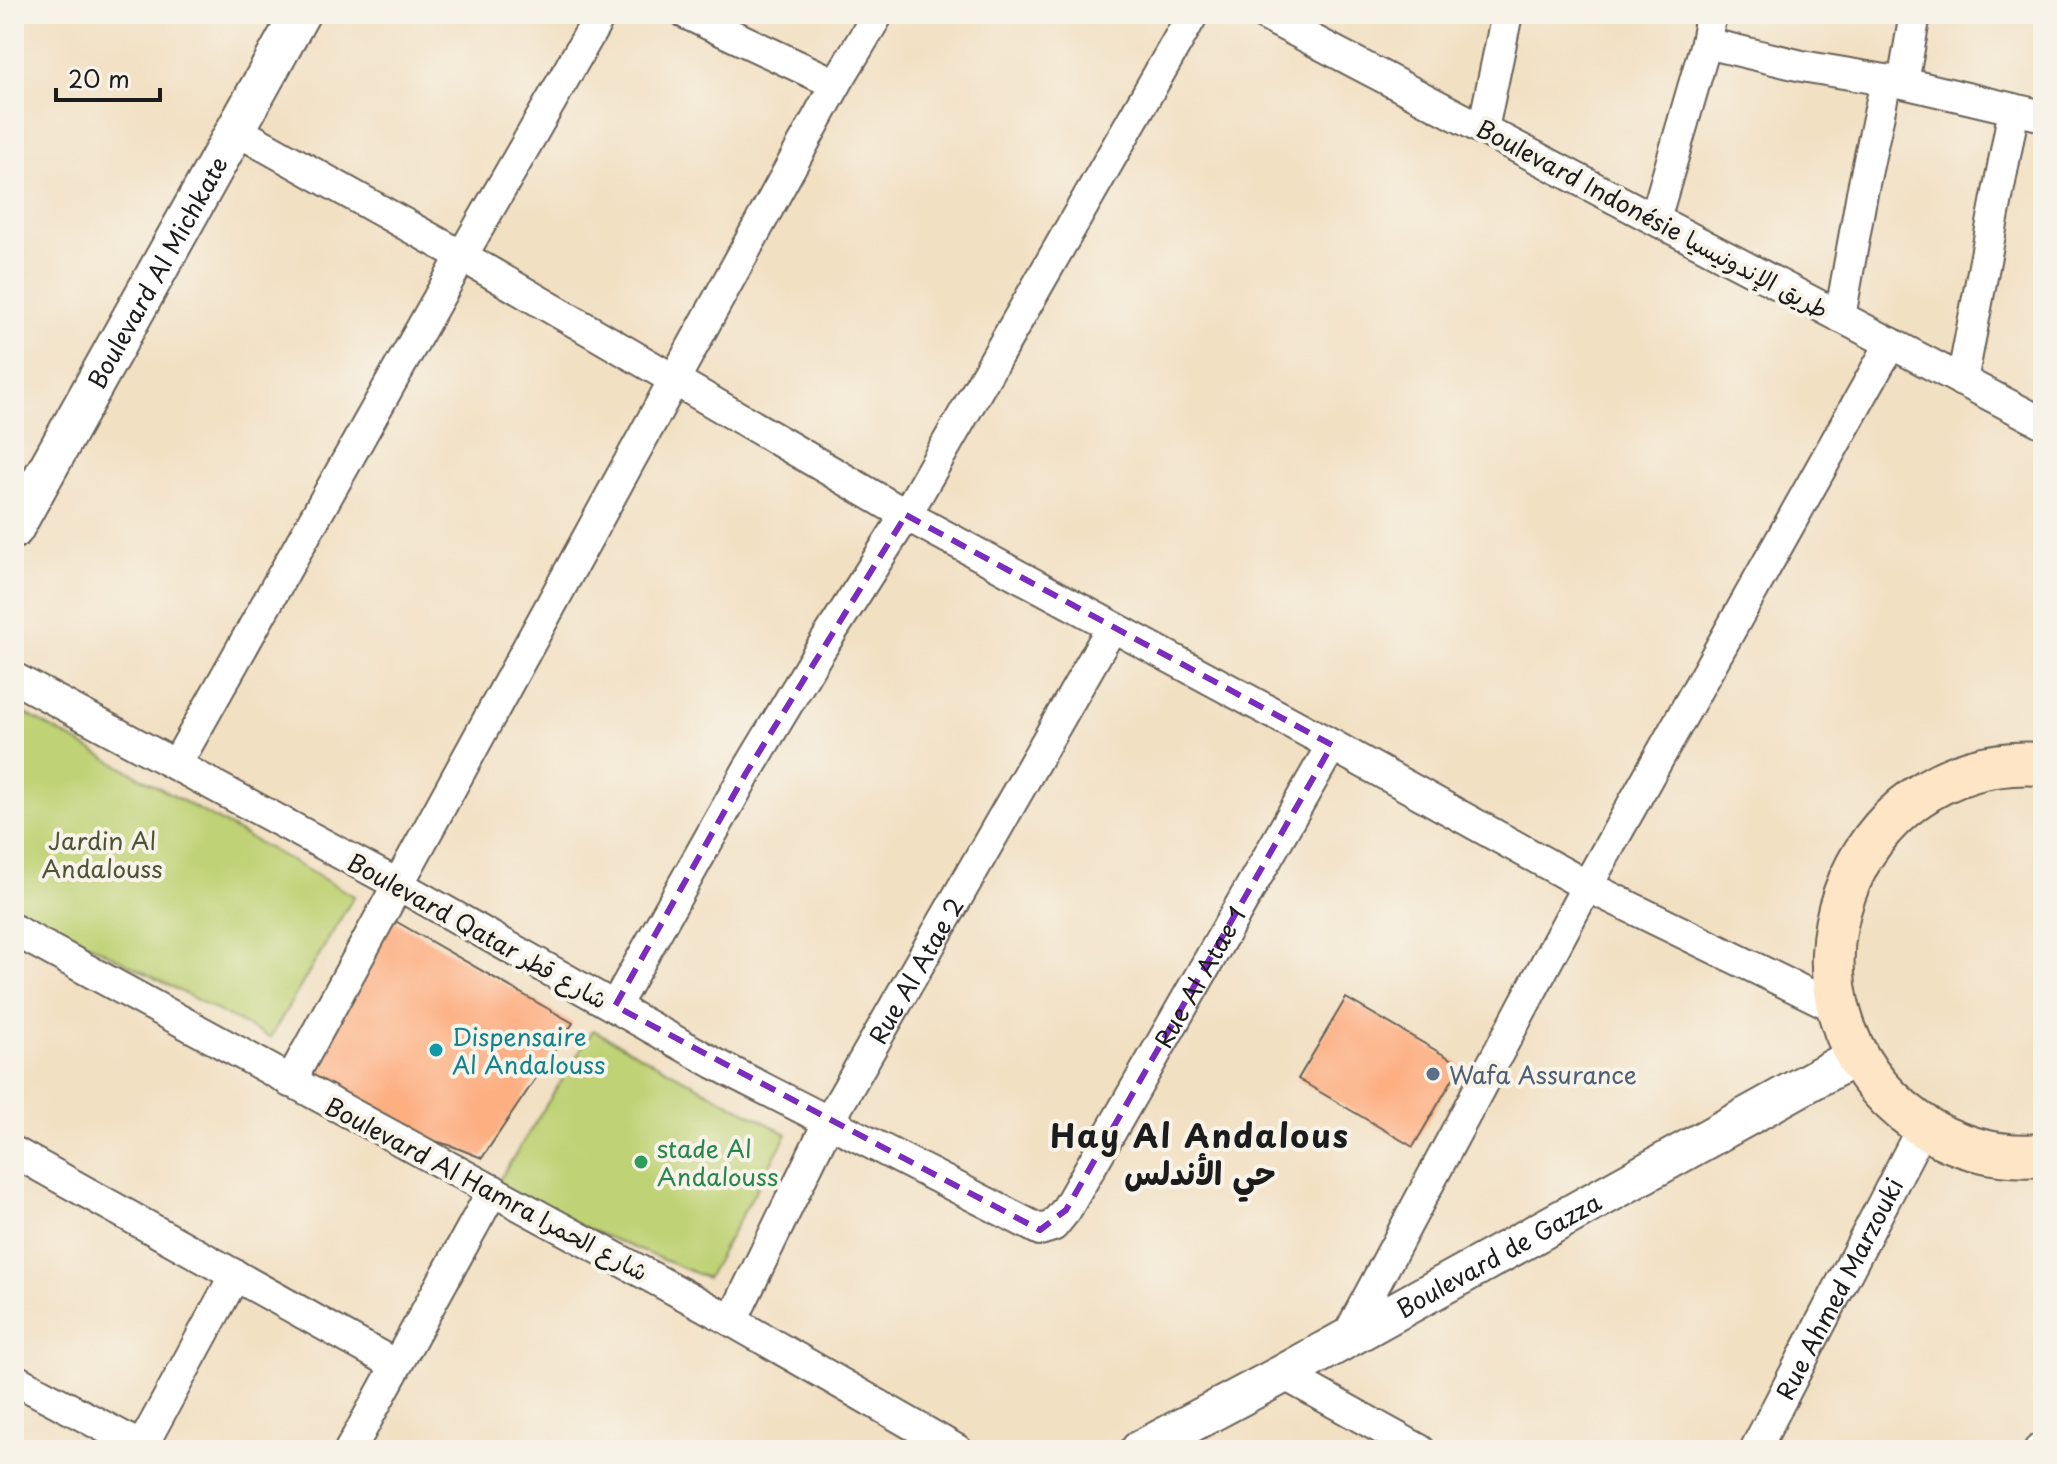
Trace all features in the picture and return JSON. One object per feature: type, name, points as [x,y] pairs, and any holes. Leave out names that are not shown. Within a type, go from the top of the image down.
[{"type":"main road","points":[[2043,764],[1999,765],[1970,772],[1942,783],[1905,808],[1873,839],[1850,877],[1836,920],[1831,949],[1837,1008],[1856,1056],[1885,1095],[1923,1126],[1945,1138],[1979,1150],[2015,1156],[2043,1155]]},
{"type":"street","name":"Boulevard Al Michkate","points":[[14,529],[300,14]]},
{"type":"street","points":[[176,765],[601,14]]},
{"type":"street","points":[[687,14],[836,84]]},
{"type":"street","points":[[290,1082],[836,84],[878,14]]},
{"type":"street","points":[[615,1006],[746,773],[906,515],[1193,14]]},
{"type":"street","name":"Boulevard Indonésie طريق الإندونيسيا","points":[[1263,14],[2043,423]]},
{"type":"street","points":[[1483,129],[1507,14]]},
{"type":"street","points":[[1840,317],[1862,193],[1915,14]]},
{"type":"street","points":[[1655,219],[1709,29],[1802,66],[1895,82],[2043,116]]},
{"type":"street","points":[[1962,381],[2014,109]]},
{"type":"street","points":[[236,130],[462,256],[906,515],[1587,886],[1837,1008]]},
{"type":"street","points":[[1347,1337],[1587,886],[1891,343]]},
{"type":"street","name":"Rue Al Atae 2","points":[[732,1321],[828,1123],[1112,627]]},
{"type":"street","name":"Boulevard Qatar شارع قطر","points":[[14,678],[397,884],[714,1063],[828,1123],[1040,1230],[1053,1226],[1066,1210]]},
{"type":"street","name":"Rue Al Atae 1","points":[[1066,1210],[1332,745]]},
{"type":"street","name":"Boulevard Al Hamra شارع الحمرا","points":[[14,930],[732,1321],[957,1450]]},
{"type":"street","name":"Boulevard de Gazza","points":[[1140,1450],[1856,1056]]},
{"type":"street","name":"Rue Ahmed Marzouki","points":[[1755,1450],[1923,1126]]},
{"type":"street","points":[[14,1152],[396,1365]]},
{"type":"street","points":[[350,1450],[493,1190]]},
{"type":"street","points":[[14,1379],[141,1448],[235,1275]]},
{"type":"street","points":[[1283,1374],[1420,1450]]},
{"type":"highlighted area","points":[[906,515],[1332,745],[1066,1210],[1040,1230],[615,1006],[746,773]]},
{"type":"green space","name":"Jardin Al Andalouss","points":[[14,707],[354,896],[270,1038],[14,905]]},
{"type":"green space","name":"stade Al Andalouss","points":[[593,1030],[787,1134],[707,1278],[493,1190]]},
{"type":"building","name":"Dispensaire Al Andalouss","points":[[390,918],[573,1023],[482,1158],[408,1133],[301,1077]]},
{"type":"building","points":[[1346,998],[1461,1065],[1413,1147],[1298,1079]]},
{"type":"place","name":"Dispensaire Al Andalouss","points":[[436,1050]]},
{"type":"place","name":"Wafa Assurance","points":[[1433,1074]]},
{"type":"place","name":"stade Al Andalouss","points":[[641,1162]]},
{"type":"district","name":"Hay Al Andalous حي الأندلس","points":[[1200,1154]]}]
